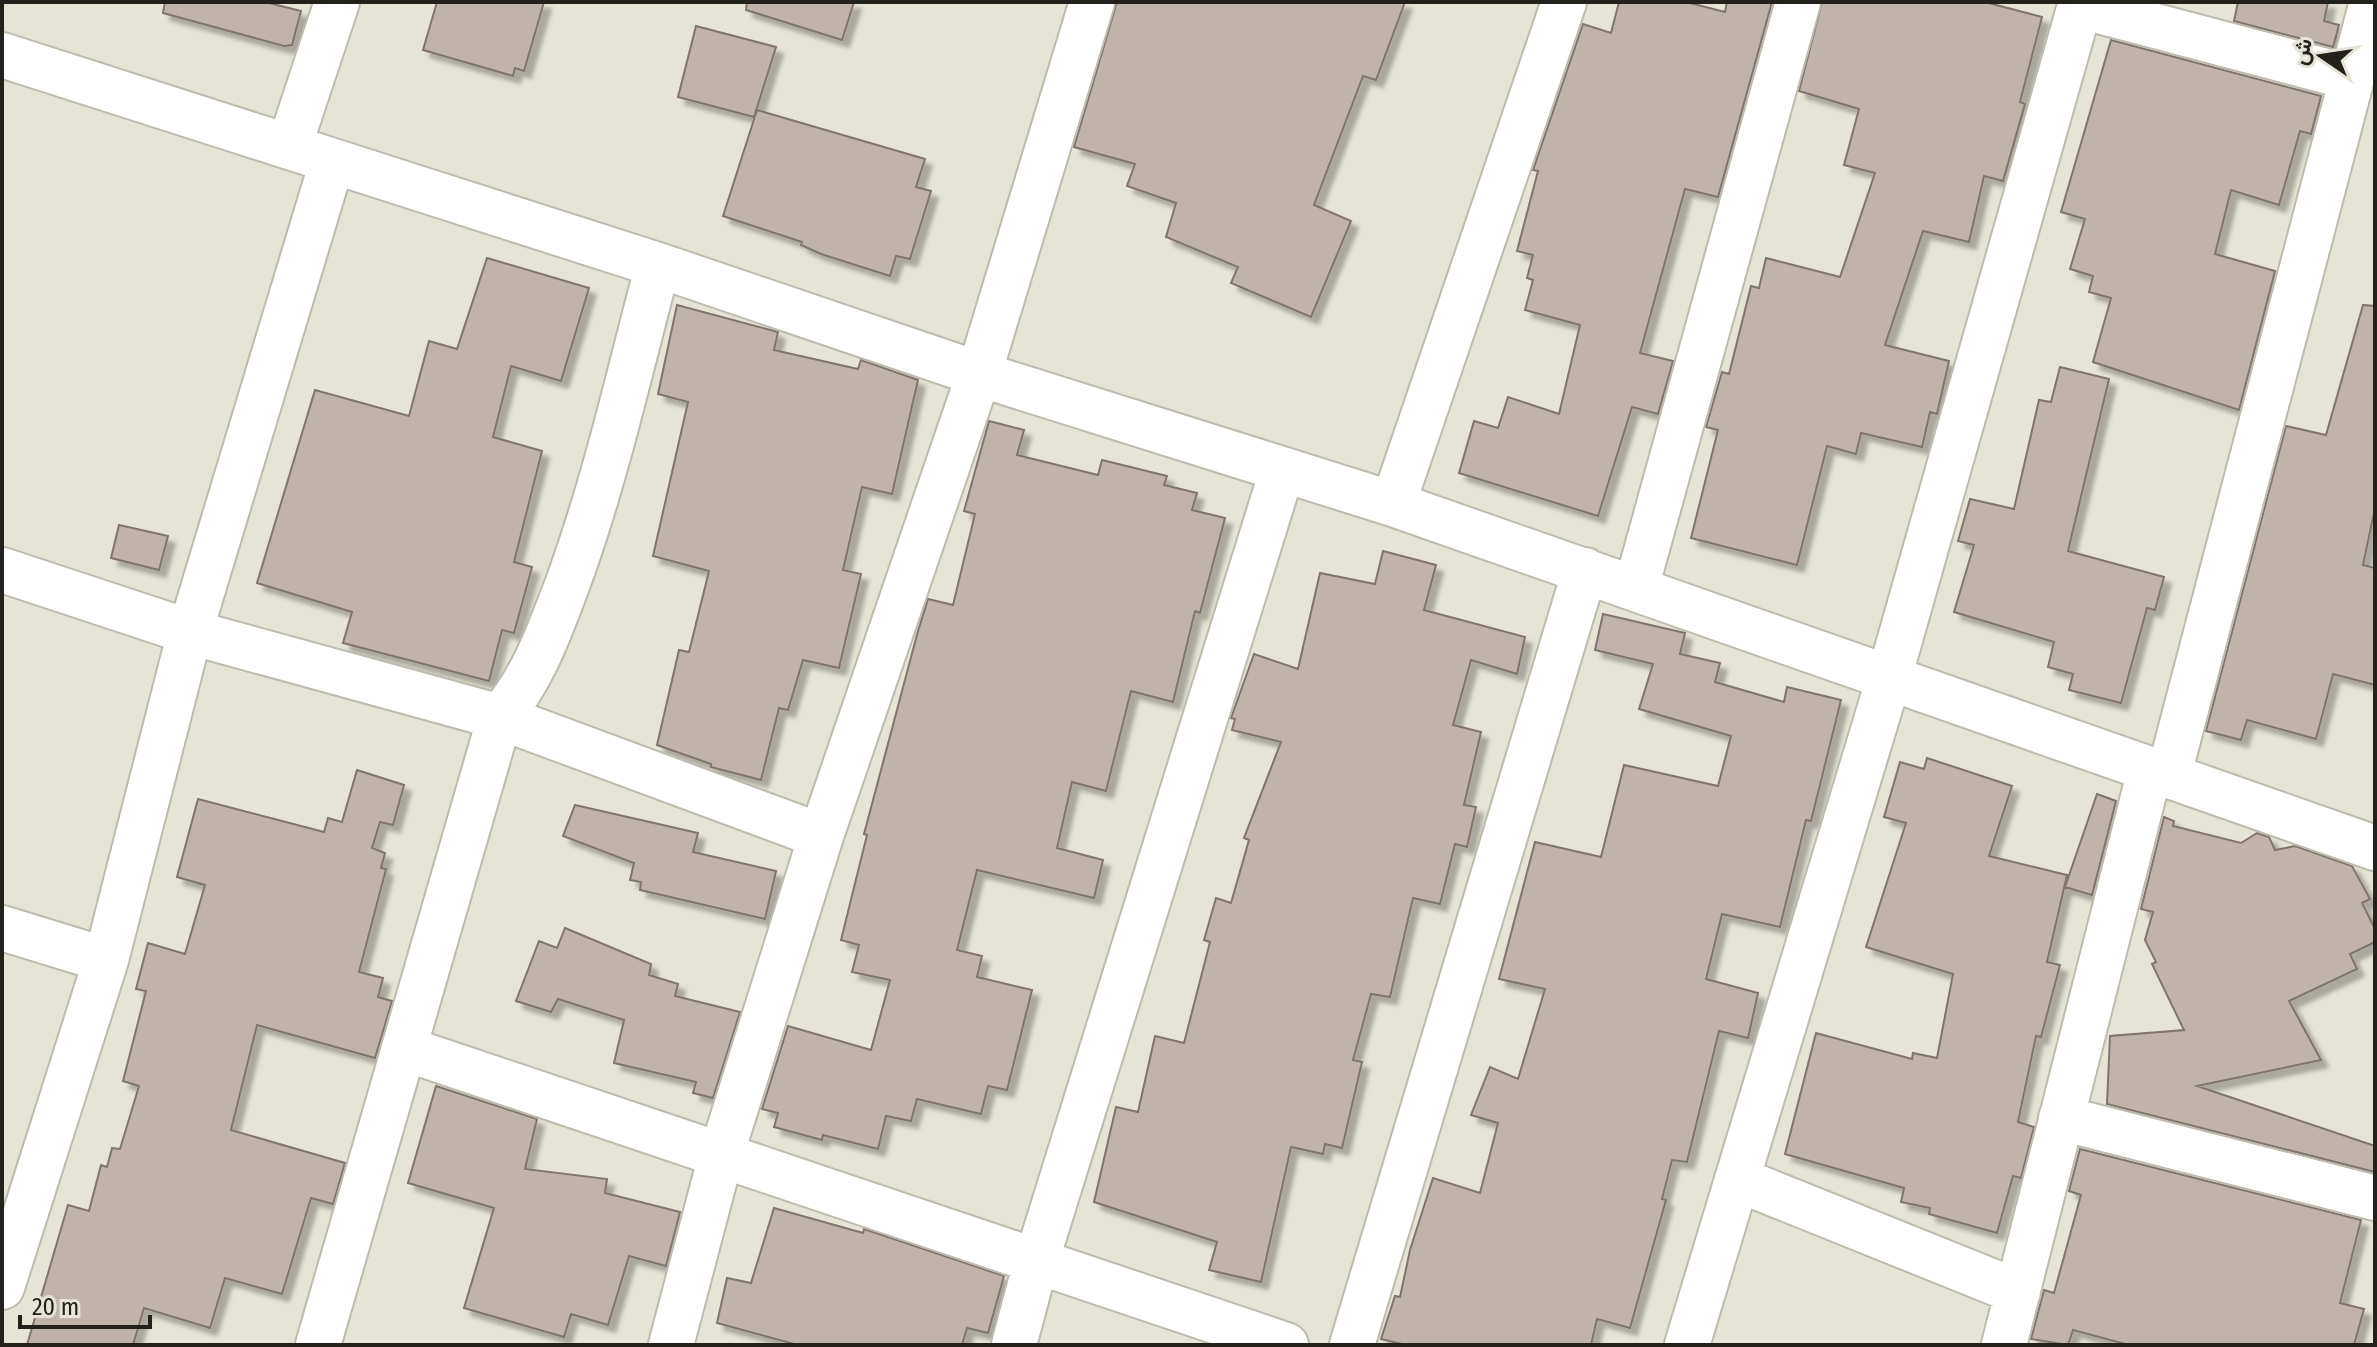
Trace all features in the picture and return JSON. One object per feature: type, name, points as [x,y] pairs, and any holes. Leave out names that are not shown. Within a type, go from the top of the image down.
[{"type":"street","points":[[289,147],[337,2]]},
{"type":"street","points":[[671,1345],[722,1152],[821,836],[979,374],[1092,2]]},
{"type":"street","points":[[1393,504],[1564,2]]},
{"type":"street","points":[[1636,588],[1798,2]]},
{"type":"street","points":[[2004,1345],[2061,1118],[2372,2]]},
{"type":"street","points":[[1687,1345],[1889,678],[2080,4],[2352,78]]},
{"type":"street","points":[[2,55],[658,265],[979,374],[1393,504],[2375,848]]},
{"type":"street","points":[[2,1287],[106,960],[190,632],[332,162]]},
{"type":"street","points":[[318,1345],[500,717],[524,688],[543,649],[587,530],[658,265]]},
{"type":"street","points":[[1014,1345],[1036,1262],[1282,471]]},
{"type":"street","points":[[2,570],[190,632],[500,717],[821,836]]},
{"type":"street","points":[[1352,1345],[1585,570]]},
{"type":"street","points":[[2,928],[106,960]]},
{"type":"street","points":[[406,1049],[722,1152],[1036,1262],[1286,1345]]},
{"type":"street","points":[[2061,1118],[2375,1198]]},
{"type":"street","points":[[1737,1179],[2018,1292]]},
{"type":"building","points":[[165,2],[265,2],[301,11],[292,45],[284,46],[163,13]]},
{"type":"building","points":[[437,2],[544,2],[524,71],[515,68],[513,76],[423,50]]},
{"type":"building","points":[[747,2],[854,2],[842,40],[746,10]]},
{"type":"building","points":[[1117,2],[1405,2],[1376,80],[1363,76],[1314,205],[1351,221],[1311,317],[1231,283],[1238,267],[1166,237],[1176,203],[1127,186],[1135,164],[1074,147]]},
{"type":"building","points":[[1619,2],[1686,2],[1725,12],[1727,2],[1772,2],[1718,197],[1685,189],[1640,353],[1673,361],[1658,414],[1632,407],[1598,516],[1459,473],[1474,421],[1498,428],[1508,397],[1559,414],[1580,325],[1525,310],[1533,280],[1527,278],[1533,255],[1517,251],[1538,171],[1533,170],[1583,24],[1611,33]]},
{"type":"building","points":[[1822,2],[1985,2],[2042,17],[2020,102],[2025,104],[2003,181],[1984,176],[1969,242],[1923,231],[1885,345],[1949,361],[1937,414],[1930,412],[1922,447],[1861,433],[1856,454],[1827,446],[1797,565],[1691,538],[1718,430],[1706,427],[1722,372],[1729,374],[1751,286],[1759,288],[1766,258],[1840,277],[1875,173],[1844,165],[1859,109],[1799,91]]},
{"type":"building","points":[[2238,2],[2328,2],[2324,21],[2339,25],[2333,47],[2234,21]]},
{"type":"building","points":[[696,26],[776,47],[754,117],[678,97]]},
{"type":"building","points":[[2111,40],[2321,96],[2311,134],[2300,131],[2279,205],[2231,190],[2215,254],[2275,271],[2239,410],[2093,362],[2111,298],[2089,292],[2093,276],[2070,269],[2085,219],[2061,212]]},
{"type":"building","points":[[757,110],[925,159],[916,187],[931,191],[910,259],[896,256],[890,276],[821,254],[801,245],[802,242],[723,216]]},
{"type":"building","points":[[487,258],[589,288],[561,381],[511,366],[493,437],[542,451],[514,562],[532,567],[514,633],[502,630],[489,681],[343,643],[352,612],[257,583],[315,390],[409,416],[429,341],[457,349]]},
{"type":"building","points":[[677,305],[778,332],[774,350],[858,369],[861,360],[918,380],[892,494],[862,487],[843,570],[861,574],[839,668],[803,660],[788,710],[779,708],[761,780],[711,767],[711,764],[657,745],[679,650],[689,652],[709,571],[653,556],[688,402],[658,394]]},
{"type":"building","points":[[2363,305],[2375,306],[2375,508],[2363,565],[2375,568],[2375,685],[2333,674],[2316,739],[2247,720],[2241,740],[2206,731],[2286,426],[2326,435]]},
{"type":"building","points":[[2060,367],[2109,379],[2068,551],[2164,577],[2155,610],[2147,608],[2121,703],[2069,690],[2073,674],[2048,667],[2054,642],[1954,612],[1974,545],[1958,541],[1970,499],[2014,509],[2039,400],[2051,402]]},
{"type":"building","points":[[989,421],[1024,430],[1017,455],[1098,475],[1102,460],[1167,476],[1164,485],[1197,493],[1192,510],[1225,518],[1200,613],[1195,611],[1173,702],[1131,691],[1106,791],[1072,782],[1057,848],[1103,860],[1094,898],[977,870],[957,950],[982,956],[977,977],[1032,990],[1007,1090],[988,1086],[981,1114],[917,1099],[911,1121],[886,1116],[878,1149],[823,1135],[822,1140],[774,1127],[778,1113],[762,1109],[788,1026],[871,1050],[890,980],[852,972],[859,945],[841,940],[867,835],[864,834],[928,599],[953,605],[975,514],[964,511]]},
{"type":"building","points":[[119,525],[168,536],[159,570],[111,558]]},
{"type":"building","points":[[1383,551],[1436,565],[1424,610],[1525,637],[1517,674],[1471,660],[1453,725],[1481,732],[1464,805],[1476,807],[1467,847],[1455,844],[1440,904],[1413,898],[1390,997],[1371,994],[1353,1060],[1362,1062],[1342,1148],[1325,1144],[1323,1154],[1291,1147],[1261,1282],[1209,1270],[1217,1242],[1094,1202],[1116,1107],[1138,1112],[1155,1036],[1184,1043],[1210,942],[1204,940],[1216,898],[1231,903],[1249,840],[1244,838],[1281,742],[1232,730],[1235,719],[1231,718],[1254,654],[1298,669],[1320,573],[1375,584]]},
{"type":"building","points":[[1603,614],[1685,633],[1680,654],[1720,663],[1715,682],[1784,702],[1787,687],[1841,700],[1811,821],[1806,820],[1780,927],[1722,914],[1706,979],[1758,993],[1748,1038],[1719,1031],[1687,1162],[1672,1160],[1662,1199],[1666,1200],[1630,1328],[1597,1319],[1591,1345],[1406,1345],[1381,1339],[1395,1296],[1400,1297],[1410,1250],[1433,1178],[1480,1193],[1498,1123],[1471,1115],[1490,1067],[1518,1079],[1545,989],[1499,979],[1535,842],[1601,857],[1624,765],[1718,786],[1731,736],[1639,709],[1653,664],[1595,650]]},
{"type":"building","points":[[1927,758],[2012,786],[1989,856],[2067,875],[2047,962],[2060,965],[2041,1037],[2036,1036],[2018,1122],[2034,1127],[2021,1178],[2013,1176],[1997,1233],[1929,1214],[1930,1208],[1901,1202],[1904,1188],[1785,1154],[1816,1033],[1912,1059],[1913,1053],[1937,1058],[1953,974],[1866,947],[1906,823],[1884,817],[1900,762],[1924,769]]},
{"type":"building","points":[[357,770],[404,785],[393,825],[380,822],[372,848],[385,853],[381,868],[386,869],[359,972],[383,978],[378,997],[392,1001],[375,1058],[257,1025],[231,1130],[345,1163],[333,1204],[311,1198],[282,1294],[225,1278],[210,1328],[144,1308],[133,1345],[27,1345],[68,1205],[89,1211],[101,1165],[107,1167],[112,1148],[120,1149],[139,1086],[123,1081],[146,991],[136,989],[148,943],[185,954],[205,885],[177,877],[198,799],[324,832],[328,818],[342,822]]},
{"type":"building","points":[[2097,794],[2116,801],[2092,895],[2065,887]]},
{"type":"building","points":[[575,805],[698,833],[693,852],[776,871],[765,919],[640,890],[641,882],[630,880],[634,863],[563,836]]},
{"type":"building","points":[[2164,817],[2174,821],[2173,826],[2241,843],[2257,833],[2269,837],[2275,850],[2295,846],[2352,866],[2370,899],[2362,903],[2375,929],[2375,942],[2350,954],[2357,969],[2289,1001],[2321,1060],[2197,1086],[2375,1146],[2375,1172],[2107,1104],[2110,1036],[2184,1030],[2152,964],[2156,962],[2145,940],[2153,912],[2141,909]]},
{"type":"building","points":[[565,928],[651,964],[649,975],[678,984],[675,996],[740,1012],[713,1098],[693,1093],[696,1082],[614,1063],[624,1020],[558,999],[551,1012],[516,1001],[539,941],[557,948]]},
{"type":"building","points":[[436,1086],[537,1119],[525,1169],[607,1179],[605,1193],[680,1212],[666,1266],[629,1256],[608,1325],[571,1314],[564,1337],[464,1308],[494,1208],[408,1183]]},
{"type":"building","points":[[2080,1149],[2361,1220],[2340,1303],[2364,1309],[2354,1345],[2129,1345],[2073,1330],[2068,1345],[2031,1339],[2044,1290],[2054,1293],[2081,1195],[2069,1191]]},
{"type":"building","points":[[774,1208],[863,1233],[864,1229],[1004,1276],[988,1333],[967,1328],[962,1345],[798,1345],[717,1323],[727,1278],[751,1283]]}]
